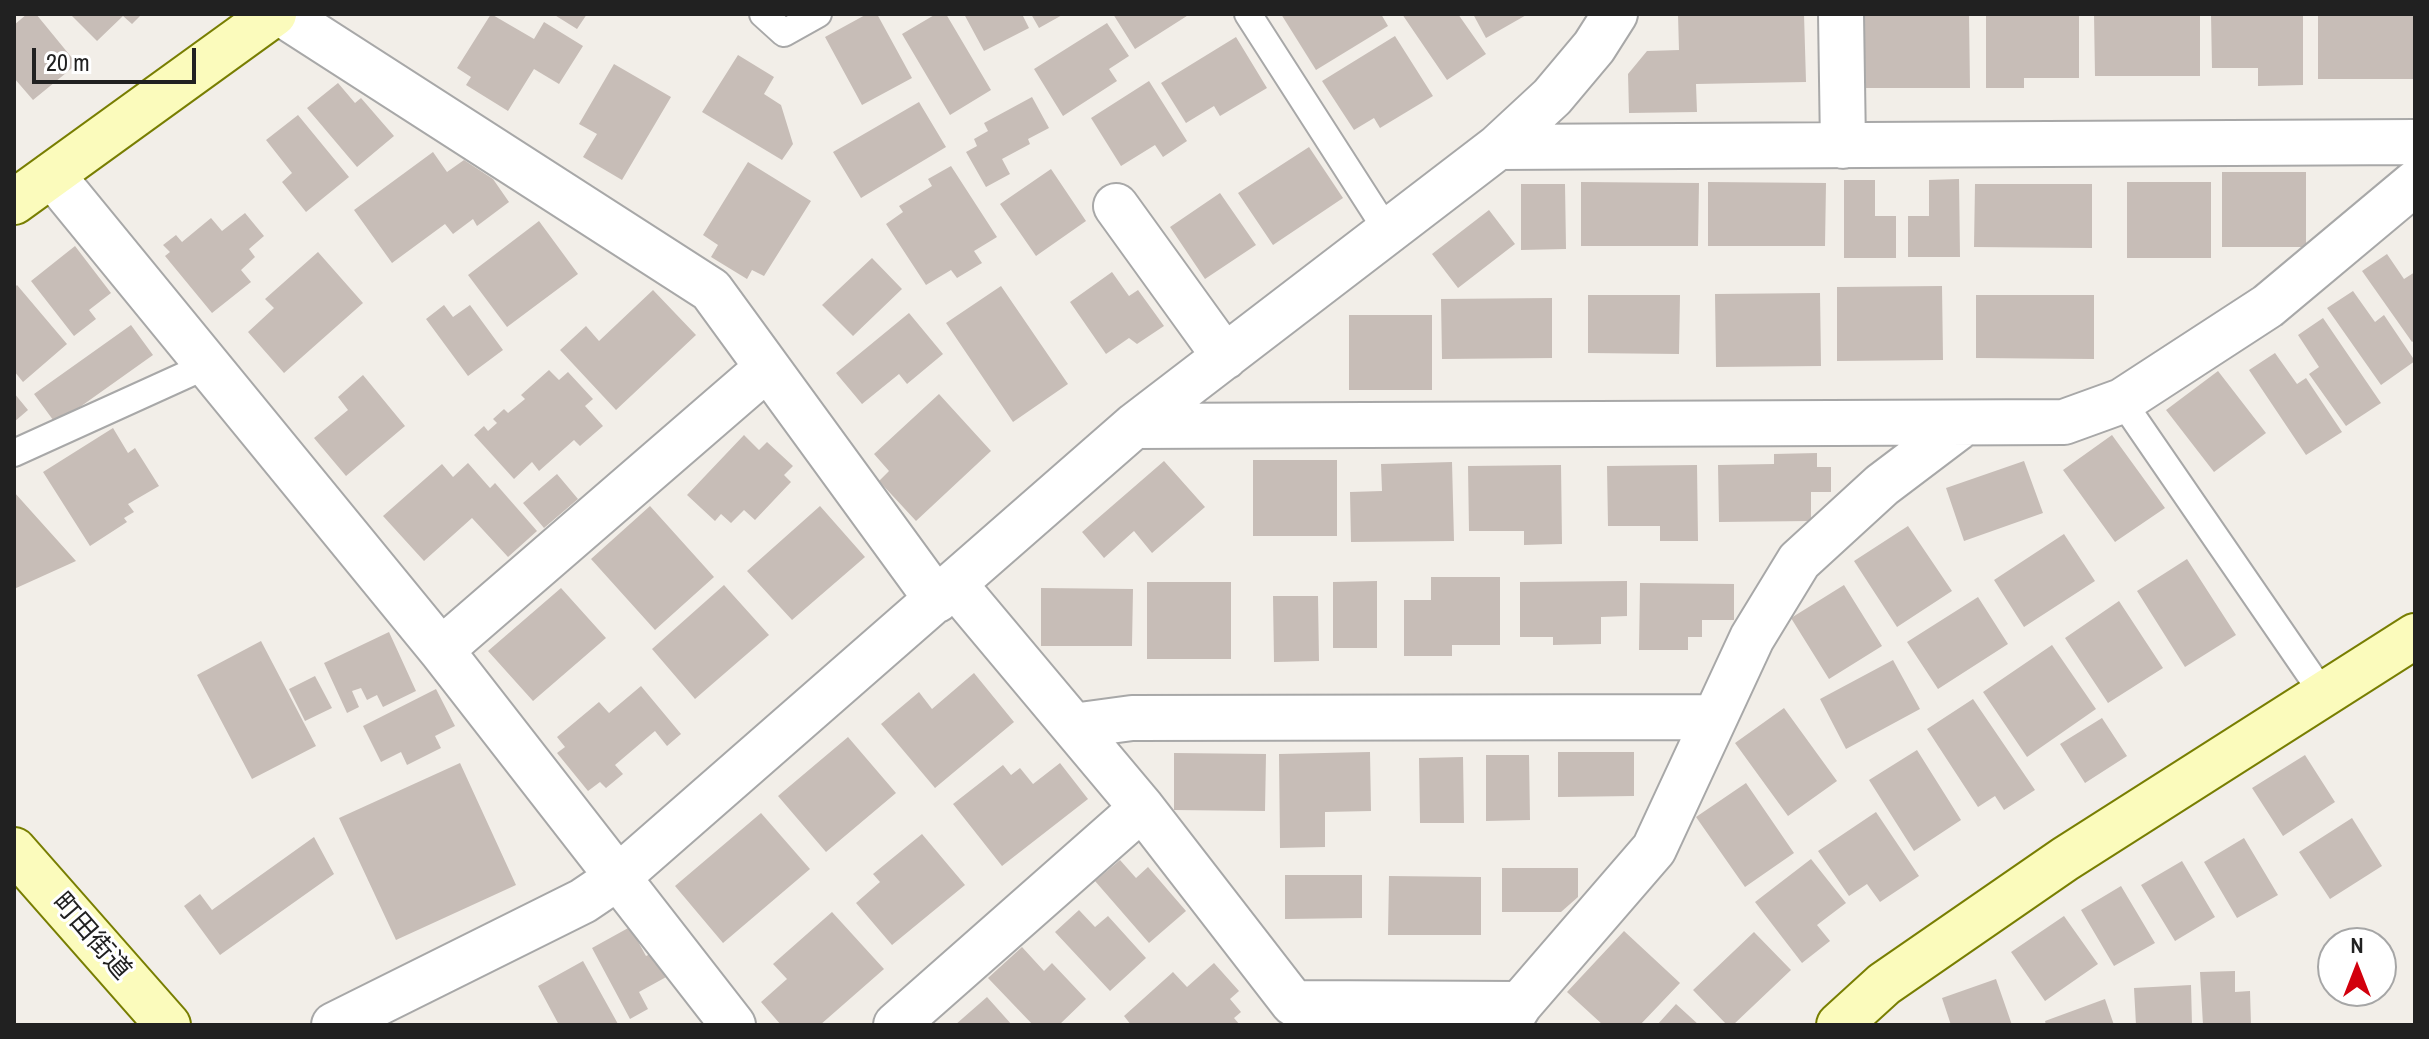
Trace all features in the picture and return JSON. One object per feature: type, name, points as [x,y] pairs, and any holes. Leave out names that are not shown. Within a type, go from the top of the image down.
[{"type":"street","points":[[14,202],[274,14]]},
{"type":"street","points":[[282,14],[711,290],[767,368],[946,592],[1073,726],[1142,808],[1291,1014],[1513,1015],[1654,849],[1752,638],[1799,561],[1882,485],[1964,423]]},
{"type":"street","points":[[1841,14],[1843,146]]},
{"type":"street","points":[[334,1025],[583,901],[617,878],[1134,426],[1498,147],[1552,97],[1594,25]]},
{"type":"street","points":[[1498,147],[2415,142]]},
{"type":"street","points":[[52,175],[210,364],[441,650],[733,1025]]},
{"type":"street","points":[[1134,426],[2064,422],[2122,401],[2268,306],[2415,183]]},
{"type":"street","points":[[1116,206],[1225,357]]},
{"type":"street","points":[[441,650],[767,368]]},
{"type":"street","points":[[1839,1025],[1884,984],[2065,859],[2415,636]]},
{"type":"street","points":[[1073,726],[1132,718],[1714,717]]},
{"type":"street","points":[[896,1025],[1142,808]]},
{"type":"street","name":"町田街道","points":[[14,850],[168,1025]]},
{"type":"lane","points":[[763,14],[784,33],[818,14]]},
{"type":"lane","points":[[1248,14],[1388,232]]},
{"type":"lane","points":[[14,453],[210,364]]},
{"type":"lane","points":[[2122,401],[2324,695]]},
{"type":"building","points":[[27,14],[36,14],[77,64],[33,100],[14,78],[14,25]]},
{"type":"building","points":[[70,14],[142,14],[132,24],[123,16],[97,41]]},
{"type":"building","points":[[491,14],[534,39],[544,22],[583,46],[559,84],[534,69],[508,111],[466,85],[471,77],[457,68]]},
{"type":"building","points":[[553,14],[587,14],[577,29]]},
{"type":"building","points":[[867,14],[877,14],[912,78],[862,105],[825,37]]},
{"type":"building","points":[[936,14],[946,14],[991,90],[950,115],[902,34]]},
{"type":"building","points":[[964,14],[1022,14],[1029,28],[984,51]]},
{"type":"building","points":[[1031,14],[1064,14],[1039,28]]},
{"type":"building","points":[[1113,14],[1190,14],[1135,49]]},
{"type":"building","points":[[1281,14],[1381,14],[1388,26],[1316,70]]},
{"type":"building","points":[[1402,14],[1458,14],[1486,54],[1447,80]]},
{"type":"building","points":[[1473,14],[1528,14],[1486,38]]},
{"type":"building","points":[[1678,14],[1804,14],[1806,82],[1696,84],[1697,112],[1629,113],[1628,74],[1647,51],[1679,50]]},
{"type":"building","points":[[1969,14],[1970,88],[1864,88],[1863,15]]},
{"type":"building","points":[[1986,14],[2079,14],[2079,78],[2024,78],[2024,88],[1986,88]]},
{"type":"building","points":[[2094,14],[2200,14],[2200,76],[2095,76]]},
{"type":"building","points":[[2211,14],[2303,14],[2303,85],[2258,86],[2258,68],[2212,68]]},
{"type":"building","points":[[2318,14],[2415,14],[2415,79],[2318,79]]},
{"type":"building","points":[[1107,23],[1129,56],[1109,69],[1117,81],[1063,116],[1034,69]]},
{"type":"building","points":[[1395,36],[1433,96],[1380,128],[1374,118],[1354,130],[1322,81]]},
{"type":"building","points":[[1236,37],[1267,88],[1220,116],[1214,106],[1186,123],[1161,83]]},
{"type":"building","points":[[738,55],[774,77],[764,94],[781,105],[793,144],[782,160],[702,112]]},
{"type":"building","points":[[614,64],[671,97],[622,180],[583,157],[597,134],[579,124]]},
{"type":"building","points":[[1149,81],[1187,141],[1163,157],[1155,145],[1121,166],[1091,118]]},
{"type":"building","points":[[338,83],[355,103],[361,98],[394,136],[357,167],[307,108]]},
{"type":"building","points":[[1032,97],[1049,128],[1028,139],[1030,144],[1002,159],[1010,174],[986,187],[966,152],[977,146],[974,139],[988,131],[984,123]]},
{"type":"building","points":[[919,102],[946,147],[861,198],[833,152]]},
{"type":"building","points":[[298,115],[349,177],[306,212],[282,182],[292,173],[266,140]]},
{"type":"building","points":[[1309,147],[1343,198],[1273,245],[1238,193]]},
{"type":"building","points":[[433,152],[447,172],[464,160],[493,179],[509,202],[477,226],[473,219],[453,234],[445,224],[392,263],[354,210]]},
{"type":"building","points":[[748,162],[811,201],[764,276],[752,270],[747,279],[711,257],[718,245],[703,235]]},
{"type":"building","points":[[951,166],[997,237],[974,251],[982,263],[957,278],[951,270],[926,285],[886,224],[903,212],[899,206],[932,186],[928,179]]},
{"type":"building","points":[[1051,169],[1086,221],[1036,256],[1000,204]]},
{"type":"building","points":[[2222,172],[2306,172],[2306,247],[2222,247]]},
{"type":"building","points":[[1959,179],[1960,257],[1908,257],[1908,216],[1929,216],[1929,180]]},
{"type":"building","points":[[1844,180],[1875,180],[1875,216],[1896,216],[1896,258],[1844,258]]},
{"type":"building","points":[[1581,182],[1699,183],[1698,246],[1581,246]]},
{"type":"building","points":[[1708,182],[1826,183],[1825,246],[1708,246]]},
{"type":"building","points":[[2127,182],[2211,182],[2211,258],[2127,258]]},
{"type":"building","points":[[1521,184],[1565,184],[1566,249],[1521,250]]},
{"type":"building","points":[[1975,184],[2092,184],[2092,248],[1974,247]]},
{"type":"building","points":[[1220,193],[1256,245],[1205,279],[1170,227]]},
{"type":"building","points":[[1489,210],[1515,244],[1458,288],[1432,254]]},
{"type":"building","points":[[245,213],[264,236],[249,249],[255,257],[241,270],[251,282],[212,313],[165,256],[170,252],[163,245],[176,235],[182,242],[211,218],[222,231]]},
{"type":"building","points":[[539,221],[578,274],[507,327],[468,275]]},
{"type":"building","points":[[75,246],[111,293],[89,310],[96,319],[74,336],[31,281]]},
{"type":"building","points":[[318,252],[363,303],[284,373],[248,332],[274,308],[265,299]]},
{"type":"building","points":[[2387,254],[2404,279],[2415,272],[2415,340],[2412,342],[2362,271]]},
{"type":"building","points":[[872,258],[902,289],[853,336],[822,305]]},
{"type":"building","points":[[1112,272],[1129,296],[1138,290],[1164,326],[1137,344],[1129,338],[1106,354],[1070,302]]},
{"type":"building","points":[[17,285],[67,344],[23,382],[14,371],[14,288]]},
{"type":"building","points":[[1001,286],[1068,384],[1013,422],[946,323]]},
{"type":"building","points":[[1942,286],[1943,360],[1837,361],[1837,287]]},
{"type":"building","points":[[653,290],[696,335],[616,410],[560,350],[586,326],[599,341]]},
{"type":"building","points":[[2353,291],[2375,322],[2384,315],[2415,361],[2381,385],[2327,308]]},
{"type":"building","points":[[1820,293],[1821,366],[1716,367],[1715,294]]},
{"type":"building","points":[[1588,295],[1680,295],[1679,354],[1588,353]]},
{"type":"building","points":[[1976,295],[2094,295],[2094,359],[1976,358]]},
{"type":"building","points":[[1552,298],[1552,358],[1442,359],[1441,299]]},
{"type":"building","points":[[444,305],[453,317],[470,305],[503,350],[468,376],[426,319]]},
{"type":"building","points":[[909,313],[943,354],[907,384],[899,374],[862,404],[836,373]]},
{"type":"building","points":[[1349,315],[1432,315],[1432,390],[1349,390]]},
{"type":"building","points":[[2323,318],[2381,403],[2346,426],[2309,374],[2319,367],[2298,335]]},
{"type":"building","points":[[131,325],[153,355],[56,424],[34,394]]},
{"type":"building","points":[[2275,353],[2297,384],[2306,378],[2342,432],[2306,455],[2249,370]]},
{"type":"building","points":[[549,370],[559,380],[568,372],[593,399],[585,406],[603,426],[580,446],[574,440],[539,471],[532,462],[514,479],[474,435],[484,426],[488,431],[497,423],[493,419],[504,409],[508,413],[525,399],[521,395]]},
{"type":"building","points":[[2218,371],[2266,433],[2214,472],[2166,410]]},
{"type":"building","points":[[363,375],[405,426],[346,476],[314,438],[348,410],[338,397]]},
{"type":"building","points":[[14,393],[28,410],[14,422]]},
{"type":"building","points":[[939,394],[991,451],[916,521],[879,481],[889,471],[874,454]]},
{"type":"building","points":[[113,428],[128,453],[135,448],[159,486],[128,504],[134,512],[124,518],[127,522],[90,546],[43,472]]},
{"type":"building","points":[[744,435],[759,450],[767,442],[793,466],[784,475],[791,482],[755,520],[744,510],[731,523],[721,514],[715,521],[687,495]]},
{"type":"building","points":[[2112,435],[2165,508],[2115,542],[2063,470]]},
{"type":"building","points":[[1817,453],[1817,467],[1831,467],[1831,492],[1811,492],[1811,521],[1719,522],[1718,465],[1774,464],[1774,454]]},
{"type":"building","points":[[1253,460],[1337,460],[1337,536],[1253,536]]},
{"type":"building","points":[[1164,461],[1205,507],[1152,553],[1134,531],[1104,558],[1082,532]]},
{"type":"building","points":[[2024,461],[2043,513],[1964,541],[1946,488]]},
{"type":"building","points":[[1452,462],[1454,541],[1351,542],[1350,492],[1382,491],[1381,464]]},
{"type":"building","points":[[468,463],[490,488],[495,483],[537,531],[508,557],[472,518],[424,561],[383,516],[442,464],[453,477]]},
{"type":"building","points":[[1561,465],[1562,544],[1524,545],[1524,531],[1469,531],[1468,466]]},
{"type":"building","points":[[1697,465],[1698,541],[1660,541],[1660,526],[1608,526],[1607,466]]},
{"type":"building","points":[[557,474],[578,499],[544,528],[523,503]]},
{"type":"building","points":[[14,492],[76,561],[14,589]]},
{"type":"building","points":[[650,506],[714,577],[655,630],[591,559]]},
{"type":"building","points":[[820,506],[865,557],[792,620],[747,571]]},
{"type":"building","points":[[1908,526],[1952,591],[1897,627],[1854,561]]},
{"type":"building","points":[[2064,534],[2095,581],[2024,627],[1994,580]]},
{"type":"building","points":[[2187,559],[2236,635],[2185,667],[2137,591]]},
{"type":"building","points":[[1431,577],[1500,577],[1500,645],[1452,645],[1452,656],[1404,656],[1404,600],[1431,600]]},
{"type":"building","points":[[1377,581],[1377,648],[1333,648],[1333,582]]},
{"type":"building","points":[[1627,581],[1627,616],[1601,617],[1601,644],[1553,645],[1553,637],[1520,637],[1520,582]]},
{"type":"building","points":[[1147,582],[1231,582],[1231,659],[1147,659]]},
{"type":"building","points":[[1640,583],[1734,584],[1734,620],[1702,620],[1702,637],[1688,637],[1688,650],[1639,650]]},
{"type":"building","points":[[724,585],[769,635],[695,699],[652,649]]},
{"type":"building","points":[[1844,585],[1882,646],[1829,679],[1791,618]]},
{"type":"building","points":[[561,588],[606,638],[533,701],[488,651]]},
{"type":"building","points":[[1041,588],[1133,589],[1132,646],[1041,646]]},
{"type":"building","points":[[1273,596],[1318,596],[1319,661],[1274,662]]},
{"type":"building","points":[[1978,597],[2008,644],[1938,689],[1907,642]]},
{"type":"building","points":[[2119,601],[2163,668],[2108,703],[2065,638]]},
{"type":"building","points":[[389,632],[416,691],[383,707],[377,695],[367,700],[361,688],[352,691],[359,707],[347,713],[324,663]]},
{"type":"building","points":[[261,641],[316,746],[252,779],[197,675]]},
{"type":"building","points":[[2052,645],[2096,709],[2027,757],[1983,692]]},
{"type":"building","points":[[1893,660],[1920,709],[1846,749],[1820,699]]},
{"type":"building","points":[[974,673],[1014,722],[935,788],[881,724],[919,692],[932,709]]},
{"type":"building","points":[[315,676],[332,708],[305,721],[289,689]]},
{"type":"building","points":[[641,686],[681,734],[667,746],[655,731],[615,765],[623,774],[606,788],[600,782],[588,791],[557,753],[565,747],[557,737],[599,702],[609,713]]},
{"type":"building","points":[[436,689],[455,726],[435,736],[441,748],[407,765],[401,752],[381,762],[363,726]]},
{"type":"building","points":[[1973,699],[2035,790],[2004,810],[1995,796],[1978,807],[1927,729]]},
{"type":"building","points":[[1784,708],[1837,781],[1788,816],[1735,743]]},
{"type":"building","points":[[2102,718],[2127,756],[2085,783],[2060,744]]},
{"type":"building","points":[[848,737],[896,793],[826,852],[778,796]]},
{"type":"building","points":[[1917,750],[1961,820],[1914,851],[1869,780]]},
{"type":"building","points":[[1370,752],[1371,811],[1325,812],[1325,847],[1280,848],[1279,754]]},
{"type":"building","points":[[1558,752],[1634,752],[1634,796],[1558,797]]},
{"type":"building","points":[[1174,753],[1266,754],[1265,811],[1174,810]]},
{"type":"building","points":[[1486,755],[1529,755],[1530,820],[1486,821]]},
{"type":"building","points":[[2305,755],[2335,802],[2283,836],[2252,788]]},
{"type":"building","points":[[1463,757],[1464,823],[1420,823],[1419,758]]},
{"type":"building","points":[[460,763],[516,885],[396,940],[339,818]]},
{"type":"building","points":[[1060,763],[1088,799],[1002,866],[953,804],[1003,765],[1011,775],[1020,768],[1033,784]]},
{"type":"building","points":[[1746,783],[1794,853],[1745,887],[1696,817]]},
{"type":"building","points":[[1876,812],[1919,876],[1880,902],[1867,884],[1849,896],[1818,851]]},
{"type":"building","points":[[761,813],[810,869],[723,943],[675,886]]},
{"type":"building","points":[[2352,818],[2382,866],[2330,899],[2299,852]]},
{"type":"building","points":[[922,834],[965,885],[892,945],[856,903],[880,882],[873,874]]},
{"type":"building","points":[[314,837],[334,874],[220,955],[184,906],[200,894],[212,910]]},
{"type":"building","points":[[2244,838],[2278,895],[2237,918],[2204,862]]},
{"type":"building","points":[[1811,859],[1846,903],[1817,925],[1830,941],[1802,963],[1755,902]]},
{"type":"building","points":[[1120,860],[1136,878],[1148,867],[1186,911],[1149,943],[1095,881]]},
{"type":"building","points":[[2182,861],[2215,917],[2175,941],[2141,885]]},
{"type":"building","points":[[1502,868],[1578,868],[1578,897],[1561,912],[1502,912]]},
{"type":"building","points":[[1285,875],[1362,875],[1362,918],[1285,919]]},
{"type":"building","points":[[1389,876],[1481,877],[1481,935],[1388,935]]},
{"type":"building","points":[[2121,886],[2155,943],[2114,966],[2081,910]]},
{"type":"building","points":[[1079,910],[1095,927],[1108,916],[1146,958],[1110,991],[1055,932]]},
{"type":"building","points":[[832,912],[884,969],[820,1025],[781,1025],[761,1002],[787,979],[773,964]]},
{"type":"building","points":[[2064,916],[2098,964],[2045,1001],[2011,952]]},
{"type":"building","points":[[630,927],[646,956],[655,952],[668,976],[639,992],[648,1009],[630,1019],[592,948]]},
{"type":"building","points":[[1624,931],[1680,983],[1640,1025],[1603,1025],[1567,992]]},
{"type":"building","points":[[1754,932],[1791,970],[1733,1025],[1727,1025],[1693,990]]},
{"type":"building","points":[[1022,947],[1044,971],[1052,963],[1086,999],[1059,1025],[1033,1025],[988,978]]},
{"type":"building","points":[[583,961],[618,1024],[559,1025],[538,986]]},
{"type":"building","points":[[1214,963],[1239,991],[1230,999],[1241,1012],[1234,1018],[1240,1025],[1131,1025],[1124,1016],[1173,972],[1187,987]]},
{"type":"building","points":[[2235,971],[2235,992],[2250,991],[2251,1025],[2203,1025],[2200,972]]},
{"type":"building","points":[[1996,979],[2012,1025],[1951,1025],[1942,998]]},
{"type":"building","points":[[2191,985],[2192,1025],[2136,1025],[2134,988]]},
{"type":"building","points":[[987,997],[1012,1025],[955,1025]]},
{"type":"building","points":[[2105,999],[2114,1025],[2046,1025],[2045,1021]]},
{"type":"building","points":[[1676,1004],[1699,1025],[1657,1025]]}]
